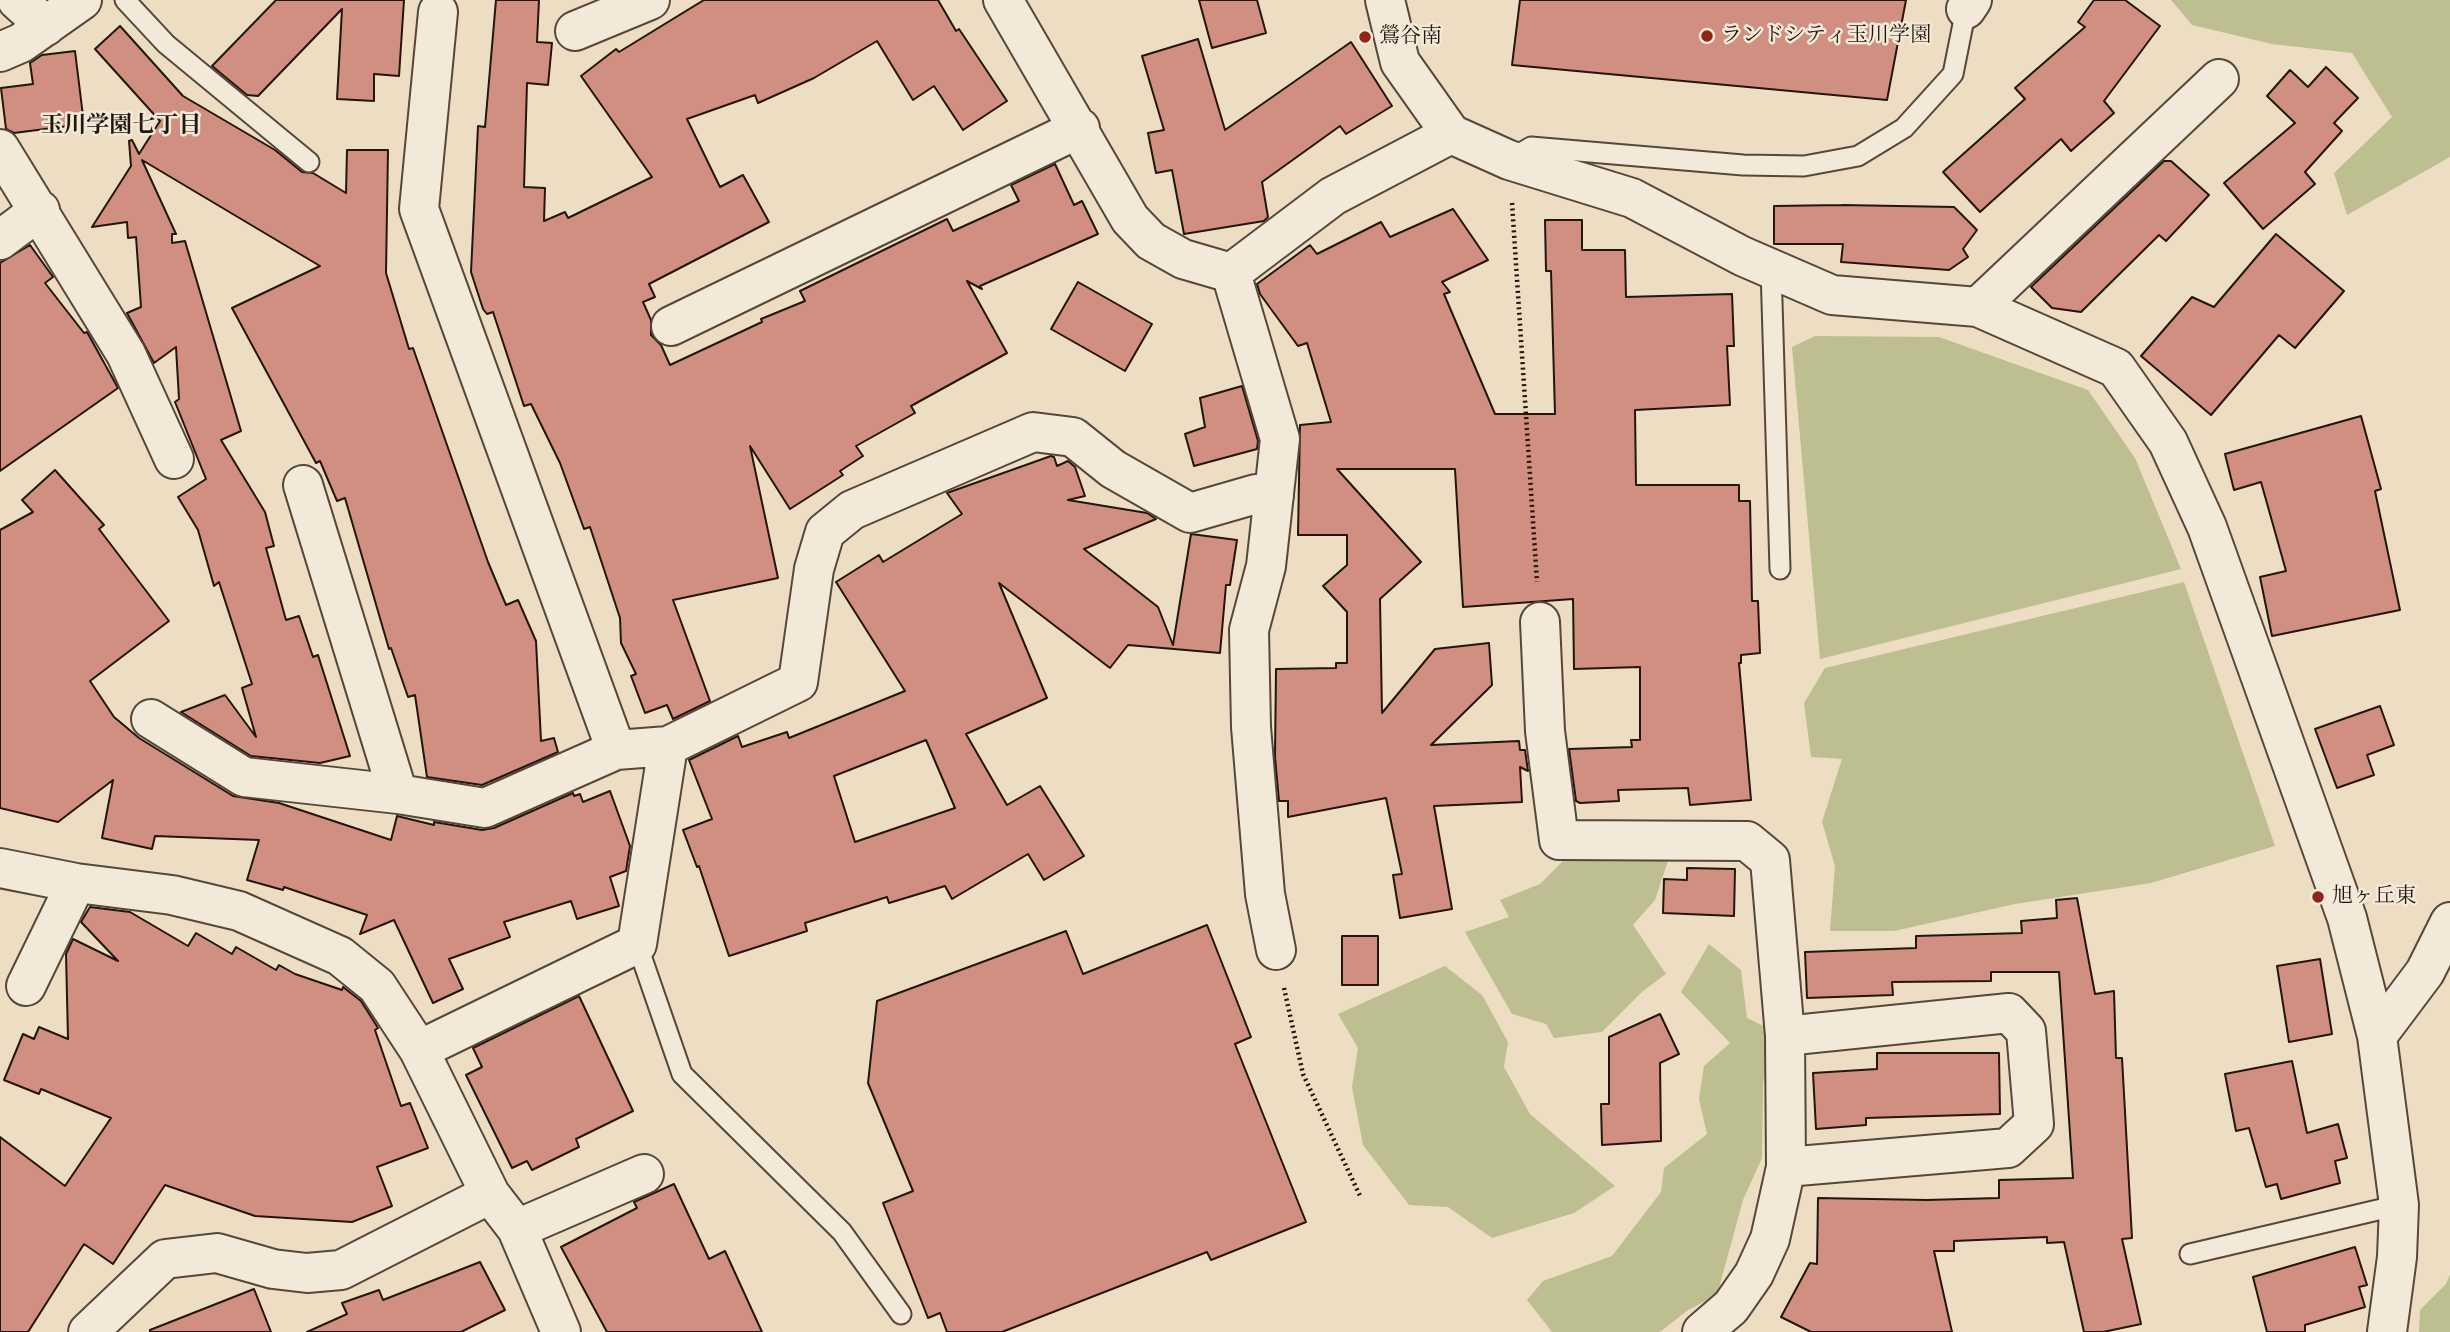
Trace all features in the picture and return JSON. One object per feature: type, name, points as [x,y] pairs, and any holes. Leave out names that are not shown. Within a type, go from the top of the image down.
[{"type":"street","points":[[17,0],[46,26]]},
{"type":"street","points":[[0,52],[21,43],[82,0]]},
{"type":"street","points":[[575,31],[650,0]]},
{"type":"street","points":[[1003,0],[1080,128],[1130,219],[1151,241],[1183,260],[1231,273]]},
{"type":"street","points":[[1385,0],[1400,62],[1451,134],[1509,160],[1632,198],[1771,268],[1832,295],[1978,307],[2116,368],[2168,442],[2207,527],[2347,918],[2377,1037],[2399,1205],[2397,1257],[2387,1332]]},
{"type":"street","points":[[438,12],[419,209],[616,750]]},
{"type":"street","points":[[1978,307],[2219,79]]},
{"type":"street","points":[[671,326],[1080,128]]},
{"type":"street","points":[[1231,273],[1333,196],[1451,134]]},
{"type":"street","points":[[0,149],[40,210],[126,354],[174,459]]},
{"type":"street","points":[[0,240],[40,210]]},
{"type":"street","points":[[1231,273],[1280,439],[1266,566],[1249,630],[1251,727],[1265,894],[1276,950]]},
{"type":"street","points":[[151,719],[244,777],[398,794],[485,808],[616,750],[667,746],[798,682],[814,569],[825,533],[852,510],[1033,432],[1073,437],[1113,469],[1190,513],[1255,494],[1273,496]]},
{"type":"street","points":[[303,485],[398,794]]},
{"type":"street","points":[[1540,622],[1545,731],[1559,840],[1747,841],[1770,860],[1785,1037],[1786,1167],[1770,1239],[1754,1274],[1731,1307],[1702,1332]]},
{"type":"street","points":[[419,1050],[637,944],[667,746]]},
{"type":"street","points":[[0,867],[76,883],[172,895],[239,911],[297,934],[340,956],[377,986],[419,1050],[489,1194],[517,1229],[561,1332]]},
{"type":"street","points":[[26,986],[76,883]]},
{"type":"street","points":[[2377,1037],[2425,972],[2450,922]]},
{"type":"street","points":[[1785,1037],[2009,1013],[2026,1031],[2034,1124],[2008,1148],[1786,1167]]},
{"type":"street","points":[[517,1229],[644,1174]]},
{"type":"street","points":[[88,1332],[165,1259],[217,1253],[272,1269],[307,1273],[341,1270],[489,1194]]},
{"type":"lane","points":[[125,0],[166,44],[309,162]]},
{"type":"lane","points":[[1509,160],[1531,147],[1742,164],[1804,166],[1858,156],[1904,128],[1953,74],[1969,5]]},
{"type":"lane","points":[[1771,268],[1780,569]]},
{"type":"lane","points":[[637,944],[682,1074],[842,1232],[901,1314]]},
{"type":"lane","points":[[2190,1254],[2399,1205]]},
{"type":"path","points":[[1509,160],[1540,622]]},
{"type":"path","points":[[1276,950],[1303,1074],[1361,1198]]},
{"type":"green space","points":[[2171,0],[2450,0],[2450,157],[2347,215],[2334,173],[2392,117],[2352,53],[2272,44],[2192,25]]},
{"type":"green space","points":[[1815,336],[1939,337],[2088,390],[2135,458],[2181,569],[1820,659],[1792,347]]},
{"type":"green space","points":[[2184,582],[2275,846],[2151,883],[2015,904],[1894,931],[1830,931],[1835,866],[1822,822],[1842,759],[1811,757],[1804,703],[1825,668]]},
{"type":"green space","points":[[1563,861],[1668,861],[1655,900],[1633,925],[1666,974],[1643,991],[1602,1032],[1554,1038],[1546,1024],[1512,1014],[1465,932],[1509,917],[1500,900],[1540,884]]},
{"type":"green space","points":[[1709,944],[1741,970],[1747,1018],[1772,1030],[1763,1084],[1762,1158],[1743,1200],[1717,1295],[1688,1310],[1660,1332],[1552,1332],[1527,1300],[1543,1281],[1612,1256],[1661,1192],[1664,1168],[1707,1134],[1699,1099],[1704,1066],[1730,1043],[1681,992]]},
{"type":"green space","points":[[1445,966],[1482,995],[1508,1042],[1504,1067],[1530,1114],[1615,1186],[1574,1213],[1492,1238],[1448,1207],[1409,1205],[1363,1145],[1352,1087],[1358,1048],[1338,1014]]},
{"type":"green space","points":[[2450,1274],[2450,1332],[2419,1332],[2420,1310],[2446,1284]]},
{"type":"building","points":[[276,0],[404,0],[399,76],[374,74],[374,101],[337,99],[342,9],[258,96],[247,95],[212,66]]},
{"type":"building","points":[[496,0],[539,0],[537,42],[552,43],[548,85],[527,83],[524,187],[545,188],[544,221],[565,212],[568,218],[652,177],[581,76],[616,49],[619,52],[704,0],[938,0],[956,31],[959,29],[1007,101],[963,130],[934,86],[913,100],[877,41],[814,78],[758,103],[755,95],[687,119],[720,187],[743,175],[769,222],[649,284],[655,297],[643,302],[651,320],[651,335],[661,345],[670,365],[762,322],[761,319],[805,301],[800,291],[947,219],[953,231],[1019,201],[1011,185],[1055,164],[1074,205],[1082,201],[1098,234],[980,286],[982,289],[967,281],[1007,353],[911,406],[915,413],[856,446],[863,456],[840,471],[843,475],[790,509],[750,446],[778,578],[673,600],[710,701],[673,719],[667,705],[645,713],[631,676],[636,674],[621,643],[620,618],[590,527],[584,529],[560,463],[531,404],[524,406],[493,312],[487,314],[483,309],[471,272],[478,126],[485,127]]},
{"type":"building","points":[[1199,0],[1257,0],[1266,33],[1212,48]]},
{"type":"building","name":"ランドシティ玉川学園","points":[[1520,0],[1906,0],[1887,100],[1512,65]]},
{"type":"building","points":[[2094,0],[2125,0],[2160,26],[2104,101],[2114,113],[2071,151],[2061,139],[1980,212],[1943,172],[2025,99],[2015,88],[2085,27],[2078,22]]},
{"type":"building","points":[[120,26],[183,96],[275,150],[302,172],[313,173],[346,193],[347,150],[388,150],[386,273],[409,349],[413,348],[488,562],[506,605],[518,600],[536,641],[541,741],[554,738],[558,752],[482,785],[427,777],[415,695],[408,697],[391,648],[389,649],[345,498],[337,501],[320,461],[316,463],[232,308],[320,266],[142,160],[176,234],[172,234],[172,243],[185,241],[241,431],[221,440],[265,512],[274,546],[266,548],[286,620],[299,616],[313,657],[318,655],[350,756],[320,763],[251,756],[181,712],[225,695],[256,737],[242,688],[252,684],[219,582],[214,586],[198,530],[178,497],[206,479],[175,402],[179,399],[176,347],[154,363],[127,313],[141,307],[136,237],[128,238],[127,222],[92,227],[131,166],[129,141],[132,140],[139,154],[160,121],[95,49]]},
{"type":"building","points":[[1198,39],[1225,130],[1351,42],[1392,106],[1346,134],[1340,126],[1262,182],[1268,217],[1264,221],[1184,234],[1172,170],[1156,173],[1148,133],[1164,130],[1142,56]]},
{"type":"building","points":[[75,51],[84,124],[14,133],[6,129],[1,88],[33,84],[30,63],[42,55]]},
{"type":"building","points":[[2326,67],[2358,98],[2334,123],[2342,131],[2305,172],[2315,184],[2263,229],[2224,183],[2295,123],[2267,96],[2290,70],[2308,87]]},
{"type":"building","points":[[2164,161],[2171,161],[2209,195],[2166,241],[2159,235],[2081,312],[2052,308],[2031,287]]},
{"type":"building","points":[[1774,206],[1954,207],[1977,230],[1963,249],[1968,257],[1949,270],[1841,262],[1843,244],[1774,244]]},
{"type":"building","points":[[1453,209],[1488,260],[1442,282],[1450,292],[1444,294],[1495,414],[1555,414],[1551,271],[1546,271],[1545,220],[1582,220],[1582,250],[1625,250],[1626,297],[1732,294],[1734,346],[1727,346],[1730,405],[1635,410],[1636,485],[1739,485],[1739,501],[1750,501],[1752,601],[1758,601],[1760,653],[1741,655],[1739,663],[1751,800],[1690,805],[1688,788],[1618,790],[1619,801],[1576,801],[1569,749],[1632,747],[1631,740],[1640,740],[1640,667],[1574,669],[1573,599],[1463,607],[1455,469],[1337,469],[1421,562],[1380,599],[1382,713],[1435,649],[1489,643],[1492,685],[1431,745],[1519,741],[1520,750],[1525,750],[1528,771],[1520,767],[1522,802],[1434,806],[1452,909],[1400,918],[1393,875],[1402,874],[1386,798],[1288,817],[1288,801],[1279,801],[1275,757],[1276,669],[1336,668],[1336,663],[1347,663],[1347,612],[1323,586],[1347,565],[1347,535],[1298,535],[1300,425],[1331,422],[1307,343],[1298,346],[1260,294],[1257,284],[1310,245],[1317,254],[1381,222],[1390,237]]},
{"type":"building","points":[[2276,234],[2344,291],[2295,348],[2279,335],[2211,415],[2141,356],[2192,297],[2214,307]]},
{"type":"building","points":[[30,245],[53,277],[45,283],[84,333],[87,332],[118,388],[0,471],[0,263]]},
{"type":"building","points":[[1078,282],[1152,324],[1125,371],[1051,329]]},
{"type":"building","points":[[1242,386],[1258,441],[1257,449],[1194,466],[1185,434],[1205,427],[1200,398]]},
{"type":"building","points":[[2361,416],[2381,489],[2375,491],[2400,610],[2272,636],[2260,577],[2286,571],[2261,482],[2234,490],[2225,454]]},
{"type":"building","points":[[1051,456],[1057,466],[1068,461],[1075,467],[1085,496],[1068,500],[1147,513],[1156,519],[1084,549],[1158,607],[1173,645],[1191,534],[1237,540],[1230,585],[1226,585],[1220,653],[1128,645],[1110,668],[999,583],[1047,698],[966,734],[1007,805],[1040,786],[1084,856],[1044,880],[1028,854],[952,899],[945,886],[889,903],[887,897],[805,923],[807,931],[729,956],[699,866],[697,867],[683,830],[712,819],[689,760],[738,736],[742,747],[787,732],[789,738],[905,691],[836,582],[879,555],[883,562],[962,514],[947,493]],"holes":[[[926,740],[955,808],[855,842],[834,776]]]},
{"type":"building","points":[[55,470],[104,525],[99,529],[169,621],[90,681],[114,717],[139,738],[233,796],[279,803],[391,840],[397,816],[434,825],[434,822],[482,830],[494,828],[573,793],[574,796],[580,794],[583,802],[610,791],[630,846],[626,871],[610,877],[619,906],[577,919],[571,901],[504,922],[510,937],[449,959],[463,989],[433,1003],[394,920],[360,934],[367,915],[284,887],[283,890],[247,880],[259,840],[155,836],[152,849],[102,838],[113,780],[58,822],[0,808],[0,530],[33,512],[22,500]]},
{"type":"building","points":[[2380,706],[2394,745],[2367,755],[2374,775],[2337,788],[2315,729]]},
{"type":"building","points":[[1687,868],[1735,869],[1734,916],[1663,913],[1664,879],[1687,880]]},
{"type":"building","points":[[2077,898],[2095,994],[2114,991],[2116,1058],[2122,1058],[2132,1238],[2122,1239],[2141,1324],[2103,1332],[2084,1332],[2064,1242],[2047,1243],[2047,1237],[1954,1241],[1954,1251],[1934,1251],[1952,1332],[1811,1332],[1781,1317],[1810,1263],[1817,1264],[1818,1198],[1999,1198],[1999,1180],[2073,1178],[2059,972],[1991,972],[1991,981],[1892,982],[1893,995],[1807,998],[1805,952],[1916,948],[1916,936],[2022,933],[2021,921],[2057,918],[2056,900]]},
{"type":"building","points":[[90,907],[130,912],[188,946],[196,933],[232,954],[236,947],[276,970],[279,965],[295,974],[342,990],[343,987],[361,1001],[378,1028],[375,1030],[401,1106],[410,1103],[428,1148],[377,1167],[392,1206],[352,1222],[255,1216],[165,1185],[113,1264],[84,1244],[28,1332],[0,1332],[0,1137],[65,1186],[111,1118],[41,1089],[39,1094],[4,1080],[23,1034],[34,1039],[39,1027],[68,1039],[66,954],[73,939],[118,961],[81,922]]},
{"type":"building","points":[[1207,925],[1251,1037],[1235,1044],[1306,1222],[1211,1260],[1207,1252],[1002,1332],[947,1332],[940,1313],[928,1318],[883,1203],[913,1191],[868,1083],[877,1001],[1066,931],[1083,974]]},
{"type":"building","points":[[1342,936],[1378,936],[1378,985],[1342,985]]},
{"type":"building","points":[[2320,959],[2332,1034],[2289,1042],[2277,966]]},
{"type":"building","points":[[579,996],[633,1111],[576,1139],[579,1147],[532,1170],[527,1161],[512,1168],[466,1075],[482,1067],[473,1048]]},
{"type":"building","points":[[1660,1014],[1679,1054],[1660,1063],[1661,1141],[1602,1145],[1601,1104],[1609,1104],[1609,1037]]},
{"type":"building","points":[[1877,1053],[1999,1053],[2000,1114],[1866,1118],[1866,1125],[1816,1129],[1813,1073],[1877,1069]]},
{"type":"building","points":[[2292,1061],[2307,1133],[2338,1124],[2347,1158],[2335,1161],[2340,1183],[2281,1199],[2277,1184],[2266,1187],[2249,1128],[2236,1131],[2225,1074]]},
{"type":"building","points":[[674,1184],[709,1259],[725,1251],[762,1332],[607,1332],[561,1247],[637,1208],[634,1202]]},
{"type":"building","points":[[2355,1247],[2367,1285],[2359,1287],[2365,1307],[2305,1325],[2305,1332],[2267,1332],[2253,1277]]},
{"type":"building","points":[[480,1262],[505,1310],[461,1332],[307,1332],[347,1314],[342,1303],[379,1290],[383,1300]]},
{"type":"building","points":[[254,1289],[271,1332],[150,1332],[150,1330]]},
{"type":"place","name":"ランドシティ玉川学園","points":[[1707,36]]},
{"type":"place","name":"鶯谷南","points":[[1365,37]]},
{"type":"place","name":"旭ヶ丘東","points":[[2318,897]]},
{"type":"district","name":"玉川学園七丁目","points":[[121,126]]}]
